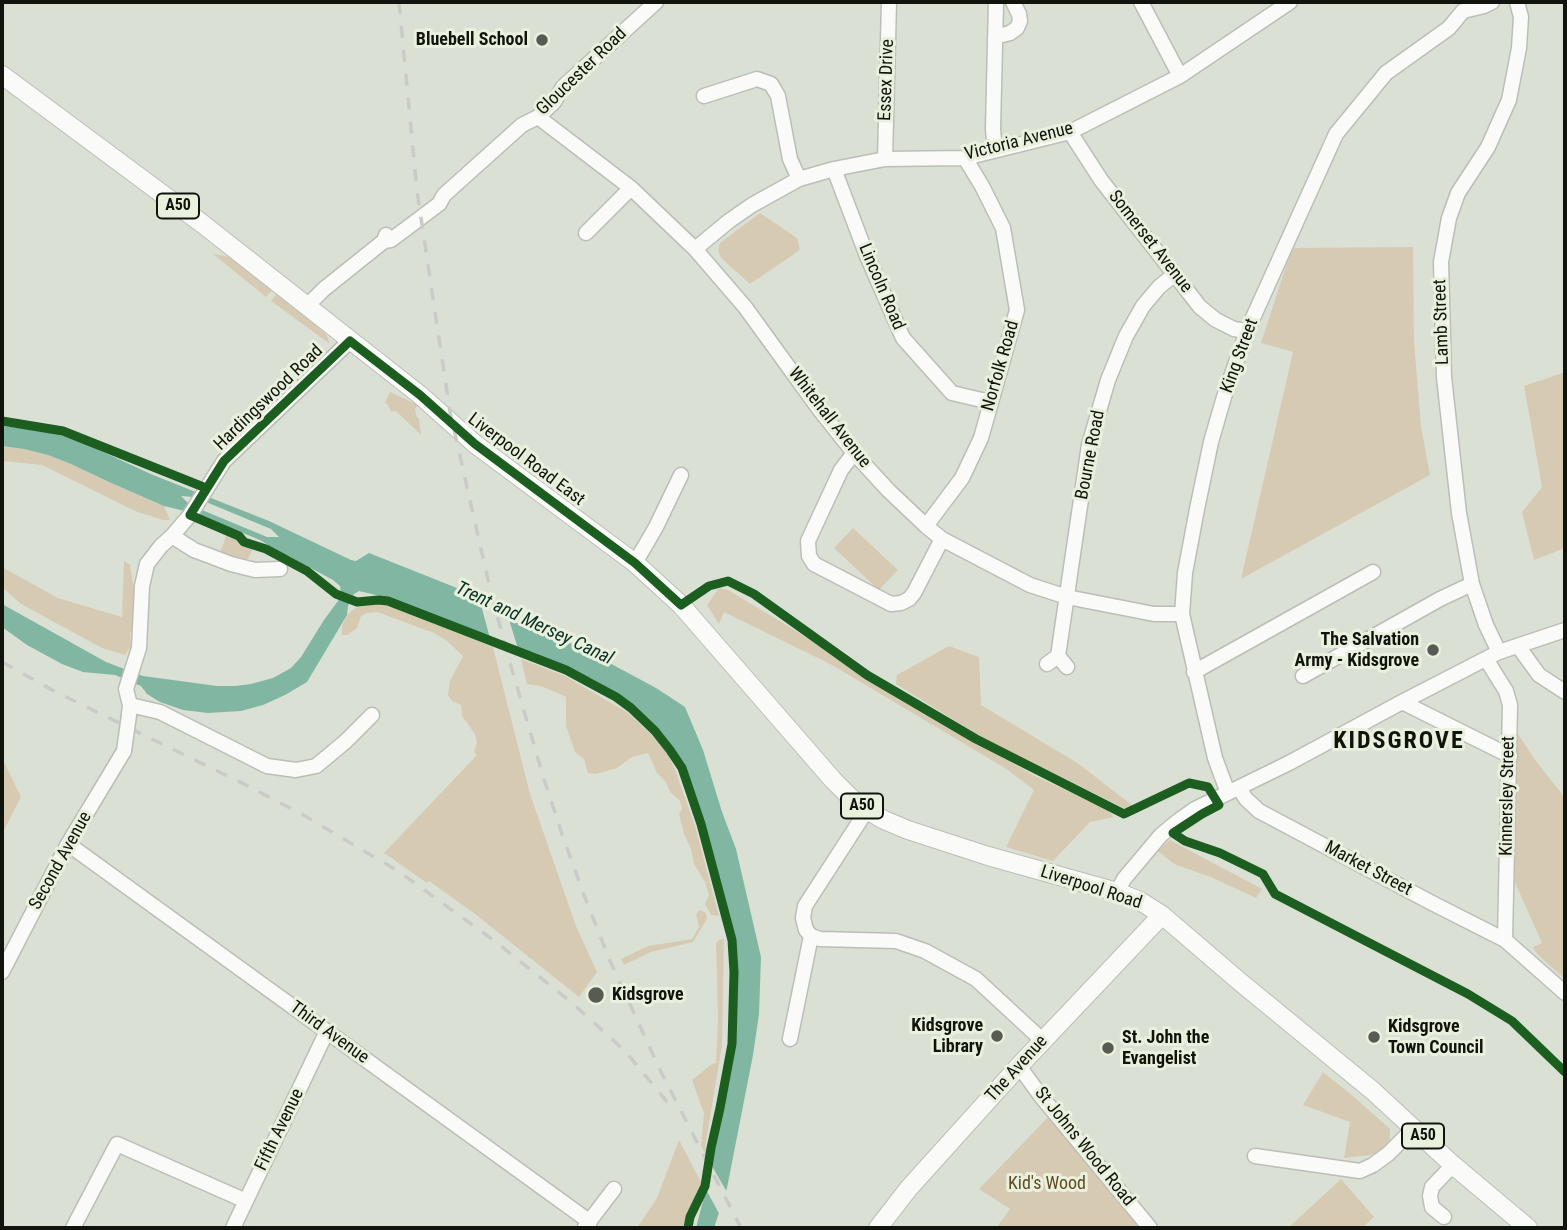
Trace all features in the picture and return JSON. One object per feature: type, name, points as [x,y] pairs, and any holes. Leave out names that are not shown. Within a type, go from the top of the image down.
[{"type":"main road","name":"Liverpool Road East","points":[[2,75],[204,225],[420,396],[475,444],[635,563],[681,605]]},
{"type":"main road","name":"Liverpool Road","points":[[681,605],[833,780],[867,810],[908,830],[1140,901],[1162,915],[1373,1091],[1453,1165],[1528,1228]]},
{"type":"main road","name":"The Avenue","points":[[878,1228],[909,1188],[1018,1066],[1162,915]]},
{"type":"street","name":"Gloucester Road","points":[[307,306],[384,241],[391,240],[439,204],[444,195],[523,125],[538,117],[554,102],[563,87],[656,2]]},
{"type":"street","name":"Essex Drive","points":[[885,159],[889,2]]},
{"type":"street","points":[[995,150],[993,129],[996,2]]},
{"type":"street","points":[[995,37],[1017,28],[1019,14],[1013,2]]},
{"type":"street","points":[[1141,2],[1180,76]]},
{"type":"street","name":"Victoria Avenue","points":[[695,250],[744,210],[799,179],[885,159],[965,158],[1070,132],[1180,76],[1268,8],[1290,2]]},
{"type":"street","name":"King Street","points":[[1234,791],[1215,758],[1182,614],[1185,573],[1211,442],[1247,331],[1336,134],[1386,74],[1449,28],[1461,6],[1484,6],[1492,2]]},
{"type":"street","name":"Lamb Street","points":[[1492,656],[1486,625],[1472,584],[1459,513],[1444,377],[1441,262],[1449,218],[1458,193],[1488,147],[1510,100],[1519,48],[1521,17],[1517,2]]},
{"type":"street","points":[[704,96],[757,79],[771,84],[778,96],[790,159],[799,179]]},
{"type":"street","name":"Whitehall Avenue","points":[[538,117],[631,188],[695,250],[745,307],[854,453],[926,526],[942,538],[1030,585],[1067,597],[1154,614],[1182,614]]},
{"type":"street","name":"Somerset Avenue","points":[[1070,132],[1101,180],[1200,307],[1216,320],[1247,331]]},
{"type":"street","name":"Norfolk Road","points":[[926,526],[962,478],[981,438],[1017,310],[1003,228],[965,158]]},
{"type":"street","name":"Lincoln Road","points":[[834,169],[867,256],[903,338],[952,393],[990,402]]},
{"type":"street","points":[[586,233],[631,188]]},
{"type":"street","name":"Bourne Road","points":[[1057,662],[1089,445],[1108,380],[1126,336],[1143,306],[1159,287],[1175,274]]},
{"type":"street","name":"Hardingswood Road","points":[[124,751],[130,710],[126,689],[139,648],[142,586],[147,564],[190,515],[224,461],[350,341]]},
{"type":"street","points":[[854,453],[841,470],[808,541],[809,556],[814,564],[891,604],[901,603],[914,593],[942,538]]},
{"type":"street","points":[[635,563],[681,475]]},
{"type":"street","points":[[172,536],[194,550],[232,564],[255,569],[280,569]]},
{"type":"street","points":[[1194,672],[1373,572]]},
{"type":"street","points":[[1303,676],[1440,599],[1472,584]]},
{"type":"street","points":[[1117,892],[1124,879],[1161,835],[1195,809],[1492,656],[1565,630]]},
{"type":"street","points":[[1518,646],[1539,675],[1565,692]]},
{"type":"street","name":"Kinnersley Street","points":[[1492,656],[1510,705],[1505,940]]},
{"type":"street","points":[[1402,702],[1510,756]]},
{"type":"street","points":[[130,710],[160,712],[267,765],[296,770],[316,766],[372,715]]},
{"type":"street","name":"Second Avenue","points":[[2,972],[68,844],[124,751]]},
{"type":"street","name":"Market Street","points":[[1234,791],[1259,811],[1505,940],[1565,993]]},
{"type":"street","points":[[867,810],[805,906],[803,918],[806,930],[811,936],[820,939],[896,941],[925,951],[976,979],[1042,1040]]},
{"type":"street","name":"Third Avenue","points":[[68,844],[327,1031],[587,1225]]},
{"type":"street","points":[[790,1039],[811,936]]},
{"type":"street","name":"Fifth Avenue","points":[[233,1228],[327,1031]]},
{"type":"street","name":"St Johns Wood Road","points":[[1018,1066],[1150,1228]]},
{"type":"street","points":[[1255,1156],[1360,1171],[1388,1154],[1414,1128]]},
{"type":"street","points":[[73,1228],[117,1144],[246,1201]]},
{"type":"street","points":[[1444,1217],[1432,1207],[1430,1196],[1432,1187],[1453,1165]]},
{"type":"street","points":[[587,1225],[614,1189]]},
{"type":"green space","points":[[760,213],[797,238],[800,250],[750,284],[721,258],[718,250],[720,243]]},
{"type":"green space","points":[[1413,247],[1414,341],[1421,426],[1430,475],[1241,579],[1293,352],[1261,343],[1292,248]]},
{"type":"green space","points":[[213,254],[230,257],[272,290],[266,297]]},
{"type":"green space","points":[[277,293],[326,334],[330,344],[271,301]]},
{"type":"green space","points":[[1565,372],[1565,548],[1534,560],[1522,512],[1542,487],[1524,386]]},
{"type":"green space","points":[[390,392],[418,405],[415,409],[421,435],[396,411],[391,412],[385,402]]},
{"type":"green space","points":[[2,446],[48,455],[71,464],[164,506],[170,520],[135,511],[42,465],[2,461]]},
{"type":"green space","points":[[201,522],[254,546],[248,559],[219,555],[227,534]]},
{"type":"green space","points":[[853,528],[898,570],[879,590],[834,548]]},
{"type":"green space","points":[[124,561],[130,565],[136,628],[130,633],[131,646],[125,655],[102,648],[21,604],[2,587],[2,567],[58,598],[122,617]]},
{"type":"green space","points":[[719,588],[728,590],[793,629],[890,693],[1037,777],[1107,809],[1114,817],[1090,822],[1053,861],[1006,847],[1034,790],[1005,768],[832,665],[724,612],[719,624],[707,605]]},
{"type":"green space","points":[[372,602],[384,603],[493,647],[530,794],[576,926],[597,972],[579,997],[475,914],[384,853],[477,755],[474,752],[477,743],[475,734],[462,716],[461,705],[452,701],[448,695],[450,681],[463,656],[447,641],[434,633],[377,612],[361,616],[357,628],[347,635],[342,635],[342,626],[347,615],[358,606]]},
{"type":"green space","points":[[949,646],[979,657],[981,705],[1079,764],[1133,806],[1126,809],[983,738],[896,684],[897,675]]},
{"type":"green space","points":[[521,659],[565,676],[628,713],[667,752],[695,826],[719,916],[711,915],[705,904],[709,895],[694,864],[684,834],[679,814],[682,809],[680,801],[657,773],[648,753],[632,757],[617,768],[596,774],[588,773],[584,759],[575,752],[566,726],[566,697],[541,686],[527,684]]},
{"type":"green space","points":[[1516,731],[1565,798],[1565,979],[1537,954],[1533,947],[1542,943],[1513,878]]},
{"type":"green space","points":[[2,758],[21,797],[2,834]]},
{"type":"green space","points":[[1170,840],[1262,889],[1256,898],[1174,864],[1158,851]]},
{"type":"green space","points":[[700,910],[706,913],[707,919],[693,942],[651,952],[624,965],[621,959],[648,946],[692,939],[699,927],[696,914]]},
{"type":"green space","points":[[724,939],[722,1045],[705,1147],[709,1160],[701,1146],[704,1113],[692,1080],[716,1063],[716,943]]},
{"type":"green space","points":[[1323,1072],[1390,1129],[1390,1139],[1384,1150],[1371,1155],[1344,1158],[1350,1122],[1303,1105]]},
{"type":"green space","name":"Kid's Wood","points":[[1050,1115],[1141,1228],[996,1228],[1010,1209],[979,1189]]},
{"type":"green space","points":[[679,1140],[703,1186],[685,1228],[637,1228],[657,1198]]},
{"type":"green space","points":[[1341,1179],[1374,1217],[1362,1228],[1288,1228]]},
{"type":"shaded area","points":[[2,426],[48,431],[88,445],[153,475],[269,521],[351,560],[356,561],[369,553],[462,590],[481,599],[512,621],[578,646],[656,688],[685,707],[703,750],[736,849],[761,957],[759,1014],[753,1055],[727,1188],[714,1228],[696,1228],[724,1100],[735,1032],[737,1003],[733,934],[705,825],[684,768],[668,742],[625,698],[592,679],[397,600],[359,591],[354,594],[347,615],[307,682],[263,705],[241,711],[208,713],[183,710],[160,702],[147,694],[141,686],[115,675],[83,672],[62,664],[27,645],[2,627],[2,604],[106,662],[143,676],[235,686],[273,678],[291,668],[338,601],[340,586],[260,540],[197,514],[164,506],[48,455],[2,446]],"holes":[[[181,496],[194,497],[271,529],[279,537],[267,537],[190,505]]]},
{"type":"pier","points":[[478,594],[507,613],[519,652],[491,642]]},
{"type":"pier","points":[[708,1159],[728,1194],[721,1217],[703,1184]]},
{"type":"railway","points":[[399,2],[417,191],[450,412],[508,656],[562,834],[610,961],[662,1074],[741,1228]]},
{"type":"railway","points":[[2,662],[54,691],[305,816],[398,871],[496,942],[571,1002],[625,1051],[668,1103]]},
{"type":"cycle path","points":[[688,1228],[690,1217],[705,1186],[732,1044],[734,972],[732,940],[701,824],[682,768],[670,750],[631,708],[566,670],[388,601],[357,602],[336,594],[307,571],[266,549],[244,542],[239,536],[190,515],[224,461],[350,341],[420,395],[475,444],[635,563],[681,605],[709,586],[728,581],[754,594],[867,675],[976,739],[1124,814],[1189,783],[1208,787],[1219,805],[1173,833],[1185,841],[1220,853],[1263,874],[1275,894],[1468,994],[1512,1021],[1565,1072]]},
{"type":"cycle path","points":[[2,421],[63,431],[206,488]]},
{"type":"place","name":"Bluebell School","points":[[542,40]]},
{"type":"place","name":"The Salvation Army - Kidsgrove","points":[[1433,650]]},
{"type":"place","name":"Kidsgrove","points":[[596,995]]},
{"type":"place","name":"Kidsgrove Library","points":[[997,1036]]},
{"type":"place","name":"Kidsgrove Town Council","points":[[1374,1037]]},
{"type":"place","name":"St. John the Evangelist","points":[[1108,1048]]},
{"type":"district","name":"KIDSGROVE","points":[[1399,742]]},
{"type":"water label","name":"Trent and Mersey Canal","points":[[534,624]]}]
